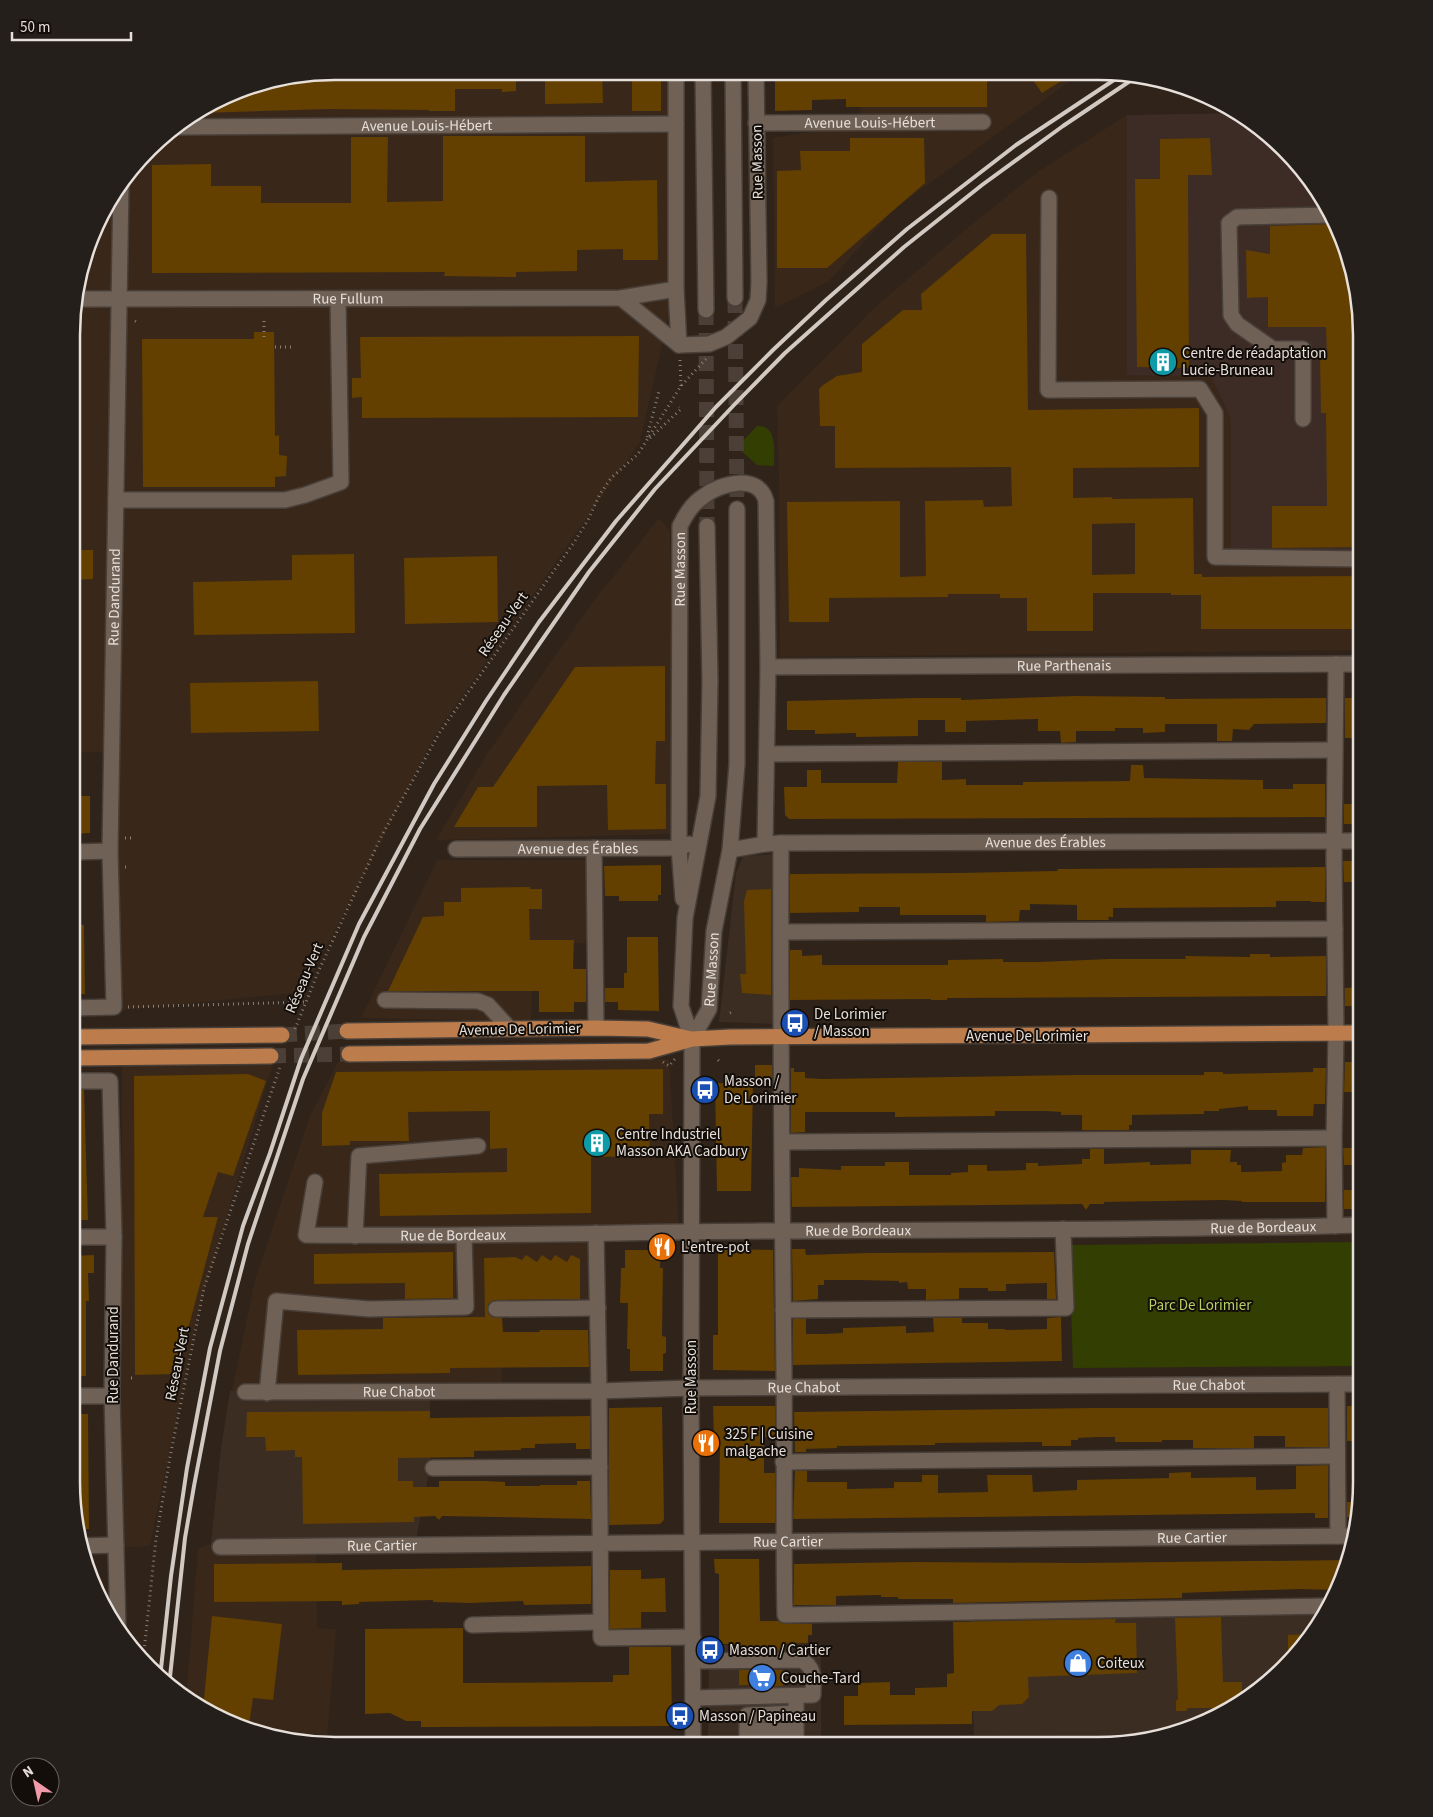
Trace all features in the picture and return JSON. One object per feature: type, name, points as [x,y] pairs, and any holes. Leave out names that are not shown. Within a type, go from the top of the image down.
[{"type":"main road","name":"Avenue De Lorimier","points":[[348,1031],[648,1029],[692,1039],[1353,1033]]},
{"type":"main road","points":[[80,1037],[287,1036]]},
{"type":"main road","name":"Avenue De Lorimier","points":[[349,1054],[649,1051],[692,1039]]},
{"type":"main road","points":[[80,1058],[276,1060]]},
{"type":"street","points":[[676,80],[676,289],[679,345]]},
{"type":"street","points":[[703,80],[706,310]]},
{"type":"street","name":"Rue Masson","points":[[733,80],[735,298]]},
{"type":"street","name":"Rue Masson","points":[[679,345],[709,344],[726,337],[750,318],[758,300],[756,80]]},
{"type":"street","name":"Avenue Louis-Hébert","points":[[756,123],[983,122]]},
{"type":"street","name":"Avenue Louis-Hébert","points":[[188,127],[676,124]]},
{"type":"street","name":"Rue Dandurand","points":[[114,1007],[110,851],[121,196]]},
{"type":"street","points":[[1049,198],[1048,390],[1200,389],[1215,413],[1215,557],[1353,559]]},
{"type":"street","points":[[1303,419],[1303,349],[1272,349],[1237,324],[1231,314],[1229,223],[1237,217],[1323,215]]},
{"type":"street","name":"Rue Fullum","points":[[82,300],[621,298],[676,289]]},
{"type":"street","points":[[621,298],[679,345]]},
{"type":"street","points":[[116,500],[285,500],[341,482],[338,299]]},
{"type":"street","name":"Rue Masson","points":[[693,1737],[692,1039],[681,1006],[685,918],[679,848],[680,526],[689,509],[703,496],[720,486],[744,483],[758,486],[764,492],[766,501],[768,667],[765,844]]},
{"type":"street","name":"Rue Masson","points":[[692,1039],[709,1009],[714,931],[730,850],[737,764],[737,509]]},
{"type":"street","name":"Rue Masson","points":[[685,918],[708,796],[710,681],[707,526]]},
{"type":"street","points":[[1335,1226],[1336,1033],[1334,842],[1336,664]]},
{"type":"street","name":"Rue Parthenais","points":[[768,667],[1353,664]]},
{"type":"street","points":[[767,754],[1335,750]]},
{"type":"street","name":"Avenue des Érables","points":[[456,849],[679,848],[700,840]]},
{"type":"street","name":"Avenue des Érables","points":[[730,850],[765,844],[1353,841]]},
{"type":"street","points":[[781,844],[780,1038],[783,1142],[783,1540],[785,1614],[1321,1606]]},
{"type":"street","points":[[594,848],[596,1028]]},
{"type":"street","points":[[80,852],[110,851]]},
{"type":"street","points":[[781,932],[1335,929]]},
{"type":"street","points":[[385,1000],[478,1001],[488,1005],[510,1029]]},
{"type":"street","points":[[80,1008],[114,1007]]},
{"type":"street","name":"Rue Dandurand","points":[[80,1081],[110,1081],[114,1236],[112,1396],[118,1616]]},
{"type":"street","points":[[783,1142],[1334,1138]]},
{"type":"street","points":[[355,1236],[359,1156],[478,1146]]},
{"type":"street","name":"Rue de Bordeaux","points":[[315,1182],[306,1235],[1353,1225]]},
{"type":"street","points":[[783,1310],[1066,1308],[1063,1229]]},
{"type":"street","points":[[596,1233],[601,1638],[693,1637]]},
{"type":"street","points":[[267,1393],[276,1301],[369,1309],[466,1307],[464,1235]]},
{"type":"street","points":[[80,1237],[114,1236]]},
{"type":"street","points":[[496,1309],[598,1308]]},
{"type":"street","points":[[1337,1384],[1338,1536]]},
{"type":"street","name":"Rue Chabot","points":[[245,1392],[599,1391],[691,1388],[1353,1384]]},
{"type":"street","points":[[80,1396],[112,1396]]},
{"type":"street","points":[[783,1462],[1337,1456]]},
{"type":"street","points":[[433,1468],[600,1467]]},
{"type":"street","name":"Rue Cartier","points":[[220,1547],[600,1544],[783,1540],[1347,1536]]},
{"type":"street","points":[[88,1546],[116,1546]]},
{"type":"street","points":[[472,1625],[600,1622]]},
{"type":"street","points":[[693,1661],[801,1660],[807,1663],[813,1674],[813,1695],[693,1698]]},
{"type":"street","points":[[796,1696],[796,1737]]},
{"type":"street","points":[[747,1697],[747,1737]]},
{"type":"street","points":[[747,1715],[796,1713]]},
{"type":"path","points":[[135,321],[139,323]]},
{"type":"path","points":[[264,321],[264,339]]},
{"type":"path","points":[[679,345],[681,386]]},
{"type":"path","points":[[275,347],[295,347]]},
{"type":"path","name":"Réseau-Vert","points":[[287,1036],[305,1002],[382,835],[440,732],[576,541],[600,494],[611,478],[638,454],[681,386],[707,358]]},
{"type":"path","points":[[646,441],[660,392]]},
{"type":"path","points":[[646,441],[681,409],[679,408]]},
{"type":"path","points":[[125,838],[131,838]]},
{"type":"path","points":[[125,867],[130,867]]},
{"type":"path","points":[[114,1007],[305,1002]]},
{"type":"path","name":"Réseau-Vert","points":[[144,1651],[156,1539],[170,1457],[204,1288],[276,1060]]},
{"type":"shaded area","points":[[335,80],[671,80],[670,309],[640,442],[437,732],[303,992],[122,1010],[114,752],[80,752],[80,335],[85,285],[99,237],[114,207],[143,167],[167,143],[207,114],[237,99],[301,82]]},
{"type":"shaded area","points":[[861,80],[1071,80],[894,209],[829,281],[775,308],[773,138],[831,128],[860,127]]},
{"type":"shaded area","points":[[1226,114],[1266,143],[1290,167],[1310,193],[1327,222],[1344,269],[1351,301],[1353,335],[1353,551],[1231,554],[1231,419],[1211,376],[1127,375],[1127,115]]},
{"type":"shaded area","points":[[1127,115],[1127,375],[1211,375],[1231,419],[1231,553],[1353,551],[1353,650],[780,657],[777,406],[874,308],[959,235],[1036,173]]},
{"type":"shaded area","points":[[659,518],[670,531],[673,834],[436,840],[487,754],[587,610]]},
{"type":"shaded area","points":[[778,854],[778,1024],[719,1022],[736,873],[743,856]]},
{"type":"shaded area","points":[[437,860],[597,860],[597,943],[533,943],[531,1021],[361,1018]]},
{"type":"shaded area","points":[[669,1059],[679,1231],[596,1233],[598,1308],[501,1309],[502,1386],[232,1391],[255,1280],[310,1116],[338,1062]]},
{"type":"shaded area","points":[[274,1060],[198,1312],[150,1546],[121,1548],[122,1062]]},
{"type":"shaded area","points":[[430,1388],[430,1466],[415,1545],[211,1543],[221,1448],[230,1391]]},
{"type":"shaded area","points":[[211,1543],[316,1545],[317,1628],[336,1629],[327,1737],[285,1732],[237,1718],[207,1703],[187,1689],[198,1549]]},
{"type":"shaded area","points":[[1319,1609],[1290,1650],[1266,1674],[1226,1703],[1196,1718],[1164,1728],[1132,1735],[1108,1736],[974,1735],[970,1616]]},
{"type":"shaded area","points":[[821,1644],[821,1737],[708,1737],[709,1645]]},
{"type":"green space","points":[[757,426],[769,430],[772,435],[774,466],[757,465],[737,447]]},
{"type":"green space","name":"Parc De Lorimier","points":[[1353,1242],[1353,1366],[1073,1368],[1069,1245]]},
{"type":"building","points":[[335,80],[516,80],[516,91],[502,92],[502,89],[455,89],[455,111],[329,109],[209,113],[237,99],[301,82]]},
{"type":"building","points":[[545,80],[602,80],[603,103],[545,104]]},
{"type":"building","points":[[632,80],[661,80],[661,111],[632,111]]},
{"type":"building","points":[[775,80],[987,80],[987,107],[846,107],[846,99],[812,100],[812,110],[775,111]]},
{"type":"building","points":[[1033,80],[1063,80],[1042,93]]},
{"type":"building","points":[[443,136],[585,136],[585,182],[657,180],[658,260],[623,260],[623,249],[577,250],[577,271],[516,272],[516,277],[444,276],[445,272],[152,273],[152,165],[211,164],[211,186],[261,186],[261,203],[351,203],[351,137],[388,137],[387,202],[443,201]]},
{"type":"building","points":[[850,138],[924,138],[925,183],[827,268],[777,268],[777,171],[801,170],[800,151],[850,151]]},
{"type":"building","points":[[1210,138],[1212,175],[1188,175],[1189,368],[1137,367],[1135,179],[1160,179],[1160,139]]},
{"type":"building","points":[[1328,224],[1344,269],[1351,301],[1353,335],[1353,547],[1272,548],[1272,506],[1327,506],[1326,413],[1321,413],[1320,357],[1327,356],[1326,327],[1268,327],[1268,297],[1247,298],[1246,250],[1270,254],[1270,226]]},
{"type":"building","points":[[992,234],[1026,234],[1028,410],[1199,408],[1199,467],[1073,468],[1073,498],[1193,498],[1194,574],[1202,574],[1202,577],[1353,576],[1353,629],[1201,629],[1201,595],[1171,595],[1171,593],[1093,593],[1093,631],[1027,631],[1027,598],[1000,598],[1000,594],[948,594],[948,597],[829,598],[829,622],[789,622],[787,502],[900,501],[900,577],[926,576],[925,501],[983,500],[984,507],[1012,506],[1011,467],[835,468],[835,426],[820,426],[819,389],[837,376],[862,372],[862,344],[903,310],[922,310],[921,294]],"holes":[[[1135,523],[1135,574],[1092,575],[1092,524]]]},
{"type":"building","points":[[254,332],[274,332],[275,436],[279,435],[279,455],[287,456],[286,476],[275,477],[275,487],[143,487],[142,339],[254,339]]},
{"type":"building","points":[[639,336],[638,417],[362,418],[362,397],[352,398],[352,378],[361,378],[360,337]]},
{"type":"building","points":[[80,550],[93,550],[93,579],[80,580]]},
{"type":"building","points":[[354,554],[355,633],[194,635],[193,582],[292,580],[292,555]]},
{"type":"building","points":[[497,556],[498,622],[405,624],[404,558]]},
{"type":"building","points":[[665,666],[665,741],[656,741],[655,784],[666,784],[666,829],[608,830],[607,785],[537,786],[537,827],[454,827],[478,787],[493,787],[575,667]]},
{"type":"building","points":[[318,681],[319,731],[191,733],[190,683]]},
{"type":"building","points":[[1075,696],[1165,697],[1165,699],[1326,698],[1326,723],[1254,724],[1249,730],[1233,729],[1232,741],[1217,741],[1217,724],[1165,724],[1165,732],[1143,733],[1143,728],[1115,728],[1115,731],[1076,731],[1076,742],[1061,743],[1060,731],[1038,731],[1038,719],[966,721],[966,732],[945,732],[945,720],[918,720],[918,736],[856,737],[856,733],[815,734],[815,730],[787,730],[787,701],[918,698],[961,698],[961,700]]},
{"type":"building","points":[[1345,698],[1353,698],[1353,738],[1345,738]]},
{"type":"building","points":[[898,762],[942,762],[942,780],[966,779],[966,785],[1023,785],[1023,782],[1130,781],[1131,765],[1143,765],[1144,778],[1263,780],[1263,789],[1293,789],[1293,784],[1325,784],[1325,817],[789,819],[785,815],[784,787],[807,787],[807,770],[821,770],[821,783],[897,783]]},
{"type":"building","points":[[80,796],[90,796],[90,833],[80,834]]},
{"type":"building","points":[[1344,804],[1353,804],[1353,824],[1344,824]]},
{"type":"building","points":[[1343,861],[1353,861],[1353,882],[1344,882]]},
{"type":"building","points":[[661,865],[661,895],[658,895],[658,901],[619,901],[619,896],[605,896],[604,866]]},
{"type":"building","points":[[1325,867],[1325,902],[1276,901],[1276,907],[1113,908],[1113,917],[1108,917],[1109,920],[1077,920],[1077,905],[1030,904],[1030,910],[1020,910],[1019,921],[986,922],[986,915],[900,915],[900,907],[859,907],[859,912],[790,913],[790,874]]},
{"type":"building","points":[[530,887],[530,889],[542,889],[542,909],[529,909],[530,940],[574,940],[573,969],[586,969],[586,1002],[574,1002],[574,1012],[539,1012],[539,991],[388,991],[423,917],[444,916],[444,902],[461,902],[461,888]]},
{"type":"building","points":[[771,889],[771,995],[742,993],[740,974],[746,974],[744,901],[747,890]]},
{"type":"building","points":[[80,925],[84,925],[85,994],[80,994]]},
{"type":"building","points":[[627,937],[658,937],[659,1011],[618,1010],[618,1002],[605,1002],[605,988],[624,988],[624,973],[627,973]]},
{"type":"building","points":[[790,950],[802,950],[802,956],[822,955],[822,965],[948,965],[948,960],[1003,959],[1003,962],[1039,962],[1109,959],[1186,959],[1185,956],[1250,957],[1250,954],[1270,954],[1270,957],[1326,956],[1326,996],[790,1000]]},
{"type":"building","points":[[1345,988],[1353,988],[1353,1006],[1345,1006]]},
{"type":"building","points":[[1345,1062],[1353,1062],[1353,1092],[1344,1092]]},
{"type":"building","points":[[755,1065],[772,1065],[772,1083],[755,1083]]},
{"type":"building","points":[[791,1068],[794,1068],[794,1072],[805,1072],[805,1078],[823,1079],[1204,1075],[1204,1072],[1223,1072],[1223,1074],[1313,1072],[1313,1068],[1326,1068],[1325,1104],[1314,1104],[1313,1116],[1277,1116],[1277,1110],[1248,1110],[1248,1106],[1219,1109],[1219,1111],[1204,1111],[1204,1114],[1132,1115],[1132,1125],[1129,1125],[1129,1130],[1082,1130],[1082,1115],[1061,1115],[1061,1112],[1046,1111],[995,1111],[995,1116],[895,1117],[895,1112],[805,1112],[805,1132],[791,1133]]},
{"type":"building","name":"Centre Industriel Masson AKA Cadbury","points":[[663,1069],[663,1114],[649,1114],[650,1156],[591,1157],[591,1213],[380,1216],[379,1174],[507,1172],[507,1148],[490,1149],[490,1111],[408,1112],[409,1141],[350,1141],[350,1145],[322,1146],[322,1113],[336,1072]]},
{"type":"building","points":[[248,1074],[266,1081],[233,1176],[218,1172],[203,1217],[218,1217],[176,1374],[135,1375],[134,1076]]},
{"type":"building","points":[[715,1083],[753,1084],[751,1191],[717,1191]]},
{"type":"building","points":[[80,1090],[84,1090],[88,1220],[80,1220]]},
{"type":"building","points":[[1325,1147],[1325,1202],[1242,1202],[1223,1200],[1104,1202],[1104,1204],[1090,1204],[1086,1210],[1082,1204],[792,1207],[791,1177],[799,1177],[799,1168],[841,1170],[841,1166],[885,1166],[885,1162],[909,1162],[909,1175],[951,1175],[951,1173],[968,1172],[968,1165],[987,1165],[987,1171],[1026,1170],[1026,1163],[1038,1163],[1038,1166],[1082,1164],[1082,1159],[1090,1159],[1090,1149],[1104,1149],[1104,1164],[1150,1162],[1150,1165],[1191,1164],[1191,1150],[1231,1150],[1230,1162],[1237,1162],[1237,1165],[1241,1165],[1241,1172],[1282,1171],[1282,1163],[1286,1162],[1286,1155],[1302,1155],[1303,1148]]},
{"type":"building","points":[[1343,1148],[1353,1148],[1353,1165],[1344,1165]]},
{"type":"building","points":[[1344,1190],[1353,1190],[1353,1209],[1344,1209]]},
{"type":"building","points":[[718,1249],[773,1250],[775,1371],[713,1370],[713,1335],[718,1335]]},
{"type":"building","points":[[792,1249],[805,1249],[806,1255],[1054,1252],[1056,1299],[1047,1299],[1047,1283],[1006,1284],[1006,1291],[988,1291],[988,1288],[959,1288],[959,1299],[926,1300],[926,1289],[908,1289],[907,1282],[824,1280],[824,1285],[818,1285],[818,1299],[793,1301]]},
{"type":"building","points":[[625,1250],[661,1250],[660,1268],[663,1268],[662,1336],[666,1337],[663,1371],[630,1371],[630,1349],[627,1349],[628,1303],[620,1303],[621,1268],[625,1268]]},
{"type":"building","points":[[453,1252],[453,1298],[405,1299],[405,1283],[314,1284],[314,1254]]},
{"type":"building","points":[[94,1255],[94,1273],[88,1273],[89,1301],[86,1301],[86,1376],[80,1376],[80,1256]]},
{"type":"building","points":[[526,1255],[537,1262],[542,1255],[551,1261],[555,1255],[567,1262],[571,1255],[580,1259],[580,1299],[495,1300],[488,1304],[488,1313],[492,1317],[502,1318],[503,1332],[588,1330],[589,1367],[450,1368],[450,1373],[298,1375],[297,1330],[383,1329],[383,1318],[485,1317],[484,1258],[515,1257],[522,1260]]},
{"type":"building","points":[[1061,1317],[1062,1361],[793,1365],[793,1319],[806,1319],[806,1334],[824,1334],[843,1333],[843,1328],[906,1326],[906,1333],[934,1332],[933,1318],[962,1318],[962,1323],[988,1323],[988,1329],[1047,1329],[1047,1318]]},
{"type":"building","points":[[713,1406],[775,1406],[775,1438],[764,1437],[764,1473],[775,1473],[775,1523],[719,1523],[720,1440],[714,1440]]},
{"type":"building","points":[[1347,1406],[1353,1406],[1353,1441],[1347,1441]]},
{"type":"building","points":[[662,1407],[664,1520],[660,1524],[609,1525],[609,1408]]},
{"type":"building","points":[[1092,1408],[1328,1408],[1328,1447],[1285,1447],[1285,1436],[1254,1436],[1254,1448],[1193,1448],[1193,1440],[1115,1442],[1115,1437],[1097,1437],[1071,1440],[1071,1446],[1042,1446],[1042,1442],[935,1443],[935,1445],[837,1446],[837,1448],[806,1449],[806,1452],[795,1452],[794,1412]]},
{"type":"building","points":[[430,1411],[430,1418],[590,1416],[590,1449],[576,1449],[576,1443],[535,1444],[535,1448],[521,1448],[521,1450],[474,1451],[474,1457],[398,1458],[398,1481],[413,1481],[413,1487],[439,1487],[439,1481],[486,1481],[505,1482],[505,1486],[540,1486],[577,1485],[577,1481],[590,1481],[591,1519],[442,1516],[439,1520],[435,1516],[414,1517],[414,1522],[303,1524],[302,1457],[295,1457],[295,1450],[266,1451],[265,1437],[246,1437],[247,1412]]},
{"type":"building","points":[[80,1414],[88,1414],[89,1529],[84,1529],[82,1516]]},
{"type":"building","points":[[1328,1465],[1328,1518],[1315,1518],[1315,1513],[793,1519],[795,1471],[807,1471],[807,1482],[847,1482],[847,1489],[894,1488],[894,1482],[922,1482],[922,1475],[938,1475],[938,1493],[988,1492],[987,1475],[1032,1475],[1033,1492],[1077,1490],[1077,1480],[1169,1478],[1169,1473],[1191,1472],[1191,1478],[1256,1477],[1256,1490],[1296,1489],[1296,1466]]},
{"type":"building","points":[[1347,1502],[1352,1502],[1351,1517],[1347,1517]]},
{"type":"building","points":[[714,1559],[759,1559],[760,1621],[778,1621],[785,1624],[812,1624],[812,1635],[808,1635],[808,1643],[785,1644],[785,1651],[739,1651],[738,1644],[719,1644],[719,1574],[715,1573]]},
{"type":"building","points":[[1340,1560],[1329,1590],[1298,1589],[1182,1593],[1182,1598],[953,1603],[953,1599],[898,1599],[898,1597],[881,1597],[881,1595],[836,1596],[836,1605],[794,1605],[794,1564],[914,1562],[1080,1563]]},
{"type":"building","points":[[342,1563],[342,1570],[591,1566],[591,1604],[524,1605],[523,1601],[470,1603],[433,1602],[433,1600],[359,1602],[359,1604],[342,1605],[342,1601],[214,1602],[214,1564]]},
{"type":"building","points":[[610,1570],[641,1570],[641,1579],[665,1578],[666,1612],[641,1612],[641,1628],[610,1629]]},
{"type":"building","points":[[212,1616],[282,1624],[273,1700],[253,1698],[249,1722],[237,1718],[204,1701]]},
{"type":"building","points":[[1221,1617],[1223,1682],[1242,1682],[1243,1692],[1216,1709],[1188,1708],[1186,1711],[1176,1711],[1176,1701],[1178,1699],[1175,1618]]},
{"type":"building","points":[[1116,1619],[1115,1623],[1136,1623],[1137,1673],[1028,1677],[1029,1697],[1022,1704],[999,1705],[992,1711],[972,1711],[972,1724],[844,1725],[844,1696],[858,1696],[858,1683],[890,1682],[890,1695],[915,1695],[915,1688],[947,1687],[947,1674],[954,1673],[953,1622]]},
{"type":"building","points":[[463,1628],[463,1683],[613,1682],[613,1675],[629,1675],[629,1647],[671,1647],[672,1726],[421,1727],[421,1721],[406,1721],[390,1713],[365,1714],[365,1629]]},
{"type":"building","points":[[1302,1634],[1288,1652],[1288,1635]]},
{"type":"building","name":"Couche-Tard","points":[[739,1670],[785,1670],[785,1685],[761,1687],[761,1685],[739,1685]]},
{"type":"tunnel","points":[[735,298],[737,509]]},
{"type":"tunnel","points":[[706,310],[707,526]]},
{"type":"tunnel","points":[[282,1035],[347,1031]]},
{"type":"tunnel","points":[[271,1056],[349,1054]]},
{"type":"railway","points":[[161,1668],[171,1576],[187,1468],[210,1348],[243,1226],[270,1153],[301,1059],[359,924],[434,784],[486,701],[539,622],[616,521],[716,407],[826,300],[907,229],[1016,145],[1113,81]]},
{"type":"railway","points":[[170,1676],[185,1538],[194,1486],[220,1351],[248,1244],[303,1079],[364,937],[420,829],[504,695],[589,572],[655,489],[734,405],[785,353],[904,247],[982,185],[1063,126],[1129,82]]},
{"type":"place","name":"Centre de réadaptation Lucie-Bruneau","points":[[1163,362]]},
{"type":"place","name":"De Lorimier / Masson","points":[[795,1023]]},
{"type":"place","name":"Masson / De Lorimier","points":[[705,1090]]},
{"type":"place","name":"Centre Industriel Masson AKA Cadbury","points":[[597,1143]]},
{"type":"place","name":"L'entre-pot","points":[[662,1247]]},
{"type":"place","name":"325 F | Cuisine malgache","points":[[706,1443]]},
{"type":"place","name":"Masson / Cartier","points":[[710,1650]]},
{"type":"place","name":"Coiteux","points":[[1078,1663]]},
{"type":"place","name":"Couche-Tard","points":[[762,1678]]},
{"type":"place","name":"Masson / Papineau","points":[[680,1716]]}]
